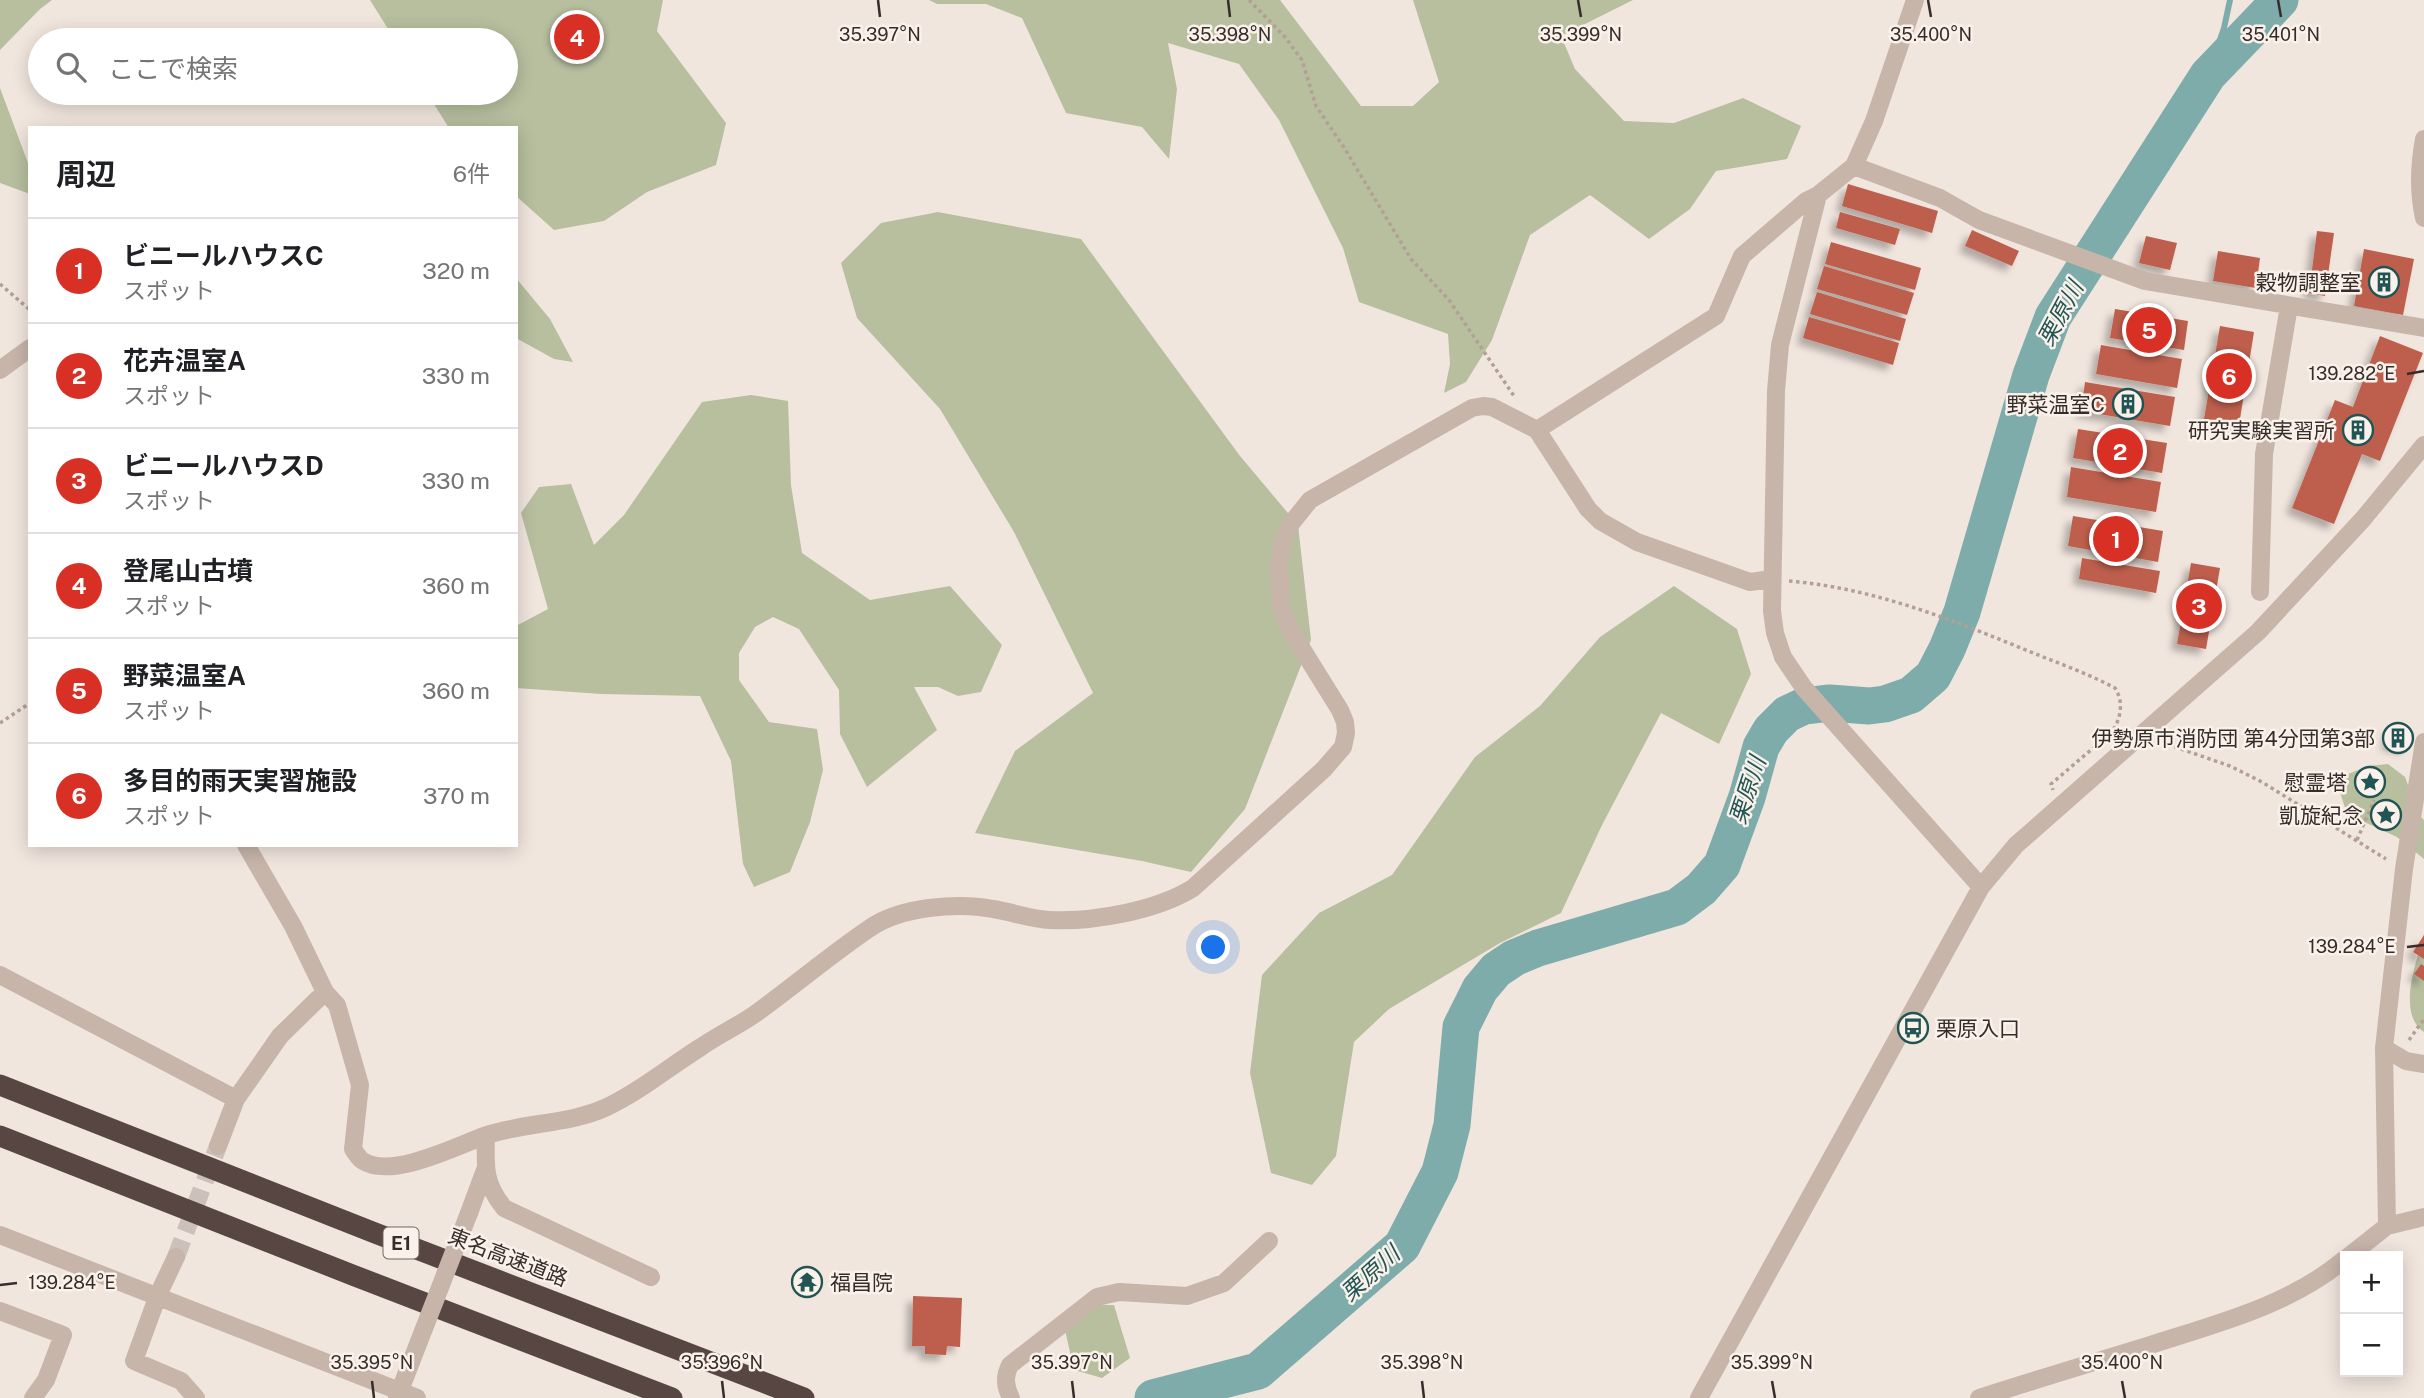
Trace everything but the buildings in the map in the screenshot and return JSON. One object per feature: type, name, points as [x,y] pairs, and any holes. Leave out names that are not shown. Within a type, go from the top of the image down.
[{"type":"highway","name":"東名高速道路","points":[[0,1085],[804,1398]]},
{"type":"highway","name":"E1","points":[[0,1136],[672,1398]]},
{"type":"street","points":[[1537,430],[1716,316],[1742,257],[1806,201],[1818,195],[1854,166],[1874,121],[1914,0]]},
{"type":"street","points":[[2424,139],[2420,164],[2420,201],[2424,218]]},
{"type":"street","points":[[1854,166],[1940,198],[1979,220],[2127,275],[2156,283],[2424,328]]},
{"type":"street","points":[[1818,195],[1780,345],[1776,391],[1772,579],[1775,633],[1783,657],[1804,688],[1982,887]]},
{"type":"street","points":[[2260,592],[2264,454],[2289,306]]},
{"type":"street","points":[[0,370],[28,349]]},
{"type":"street","points":[[247,847],[292,926],[325,992],[337,1005],[360,1085],[353,1149],[363,1162],[386,1167],[403,1166],[499,1131],[571,1120],[640,1090],[753,1015],[873,926],[910,912],[957,905],[990,908],[1039,919],[1075,919],[1127,912],[1179,897],[1193,888],[1325,769],[1343,747],[1346,733],[1340,710],[1289,628],[1281,609],[1278,588],[1282,543],[1290,525],[1310,500],[1472,408],[1492,407],[1537,430],[1588,509],[1600,521],[1637,542],[1751,582],[1772,579]]},
{"type":"street","points":[[1699,1398],[1982,887],[2016,845],[2059,805],[2143,735],[2258,632],[2363,519],[2424,445]]},
{"type":"street","points":[[2387,1226],[2384,1048],[2404,869],[2424,742]]},
{"type":"street","points":[[0,975],[236,1099]]},
{"type":"street","points":[[218,1146],[236,1099],[280,1036],[325,992]]},
{"type":"street","points":[[2384,1048],[2406,1061],[2424,1064]]},
{"type":"street","points":[[486,1136],[485,1170],[491,1192],[504,1208],[651,1277]]},
{"type":"street","points":[[397,1398],[485,1170]]},
{"type":"street","points":[[2356,1251],[2387,1226],[2424,1217]]},
{"type":"street","points":[[0,1235],[417,1398]]},
{"type":"street","points":[[1011,1397],[1005,1375],[1010,1365],[1097,1297],[1119,1292],[1187,1296],[1224,1283],[1269,1241]]},
{"type":"street","points":[[176,1257],[158,1295],[134,1362],[181,1381],[197,1398]]},
{"type":"street","points":[[1979,1398],[2231,1319],[2304,1288],[2340,1264]]},
{"type":"street","points":[[0,1311],[63,1335],[46,1380],[33,1398]]},
{"type":"path","points":[[1249,0],[1285,37],[1302,60],[1317,106],[1411,259],[1449,300],[1515,398]]},
{"type":"path","points":[[0,285],[28,308]]},
{"type":"path","points":[[1772,579],[1819,583],[1905,603],[1970,627],[2115,688],[2119,694],[2121,712],[2112,732],[2051,784],[2059,805]]},
{"type":"path","points":[[0,723],[28,704]]},
{"type":"path","points":[[2143,735],[2230,766],[2262,782],[2404,869]]},
{"type":"path","points":[[2357,841],[2374,800]]},
{"type":"path","points":[[2407,1042],[2424,1019]]},
{"type":"green space","points":[[0,0],[52,0],[0,50]]},
{"type":"green space","points":[[370,0],[663,0],[657,31],[726,123],[716,165],[647,192],[604,221],[554,230],[518,198],[518,126],[448,126],[435,105],[518,105],[518,28],[388,28]]},
{"type":"green space","points":[[929,0],[1280,0],[1361,106],[1413,106],[1439,82],[1413,0],[1633,0],[1561,36],[1575,69],[1624,121],[1674,123],[1743,98],[1801,126],[1787,159],[1716,171],[1690,209],[1649,239],[1590,195],[1530,235],[1492,340],[1466,382],[1444,393],[1450,364],[1448,334],[1359,302],[1343,248],[1279,120],[1239,64],[1168,43],[1177,89],[1169,159],[1142,127],[1066,113],[1022,18],[986,4],[937,4]]},
{"type":"green space","points":[[0,88],[28,163],[28,193],[0,183]]},
{"type":"green space","points":[[938,212],[1081,239],[1240,456],[1298,525],[1311,640],[1245,809],[1191,872],[1142,861],[975,833],[1015,751],[1093,693],[1014,532],[940,409],[857,318],[841,263],[881,223]]},
{"type":"green space","points":[[518,280],[550,319],[573,362],[554,359],[518,339]]},
{"type":"green space","points":[[751,395],[788,401],[791,485],[802,553],[870,600],[950,586],[1002,645],[981,692],[958,696],[938,687],[914,687],[937,730],[867,787],[840,734],[839,690],[799,629],[773,617],[755,627],[739,653],[739,680],[769,722],[817,729],[823,770],[810,822],[790,872],[754,887],[743,864],[731,761],[700,696],[601,694],[518,688],[518,625],[548,609],[521,513],[539,487],[571,484],[594,545],[624,515],[702,402]]},
{"type":"green space","points":[[1674,586],[1737,629],[1751,674],[1719,744],[1661,713],[1602,825],[1561,913],[1500,943],[1389,1009],[1354,1042],[1336,1156],[1312,1185],[1271,1173],[1250,1073],[1262,975],[1319,913],[1392,875],[1475,757],[1540,706],[1600,637]]},
{"type":"green space","points":[[2388,764],[2405,777],[2419,815],[2424,820],[2424,859],[2397,837],[2347,814],[2339,789],[2348,774],[2368,766]]},
{"type":"green space","points":[[2424,934],[2424,1032],[2411,1012],[2410,1000]]},
{"type":"green space","points":[[1098,1305],[1114,1305],[1130,1358],[1102,1378],[1074,1370],[1065,1330]]},
{"type":"waterway","points":[[2208,75],[2224,28],[2230,0]]},
{"type":"waterway","name":"栗原川","points":[[1153,1398],[1258,1371],[1402,1246],[1440,1172],[1452,1125],[1461,1027],[1480,989],[1496,970],[1514,958],[1538,948],[1677,907],[1701,889],[1722,865],[1747,797],[1761,747],[1771,730],[1787,714],[1804,706],[1830,703],[1869,706],[1885,704],[1911,695],[1933,676],[1962,612],[2031,375],[2053,317],[2208,75],[2280,0]]},
{"type":"tunnel","points":[[176,1257],[218,1146]]},
{"type":"place","name":"登尾山古墳","points":[[577,37]]},
{"type":"place","name":"穀物調整室","points":[[2384,282]]},
{"type":"place","name":"野菜温室A","points":[[2149,330]]},
{"type":"place","name":"多目的雨天実習施設","points":[[2229,376]]},
{"type":"place","name":"野菜温室C","points":[[2128,404]]},
{"type":"place","name":"研究実験実習所","points":[[2358,430]]},
{"type":"place","name":"花卉温室A","points":[[2120,451]]},
{"type":"place","name":"ビニールハウスC","points":[[2116,539]]},
{"type":"place","name":"ビニールハウスD","points":[[2199,606]]},
{"type":"place","name":"伊勢原市消防団 第4分団第3部","points":[[2398,738]]},
{"type":"place","name":"慰霊塔","points":[[2370,782]]},
{"type":"place","name":"凱旋紀念","points":[[2386,815]]},
{"type":"place","name":"栗原入口","points":[[1913,1028]]},
{"type":"place","name":"福昌院","points":[[807,1282]]}]
